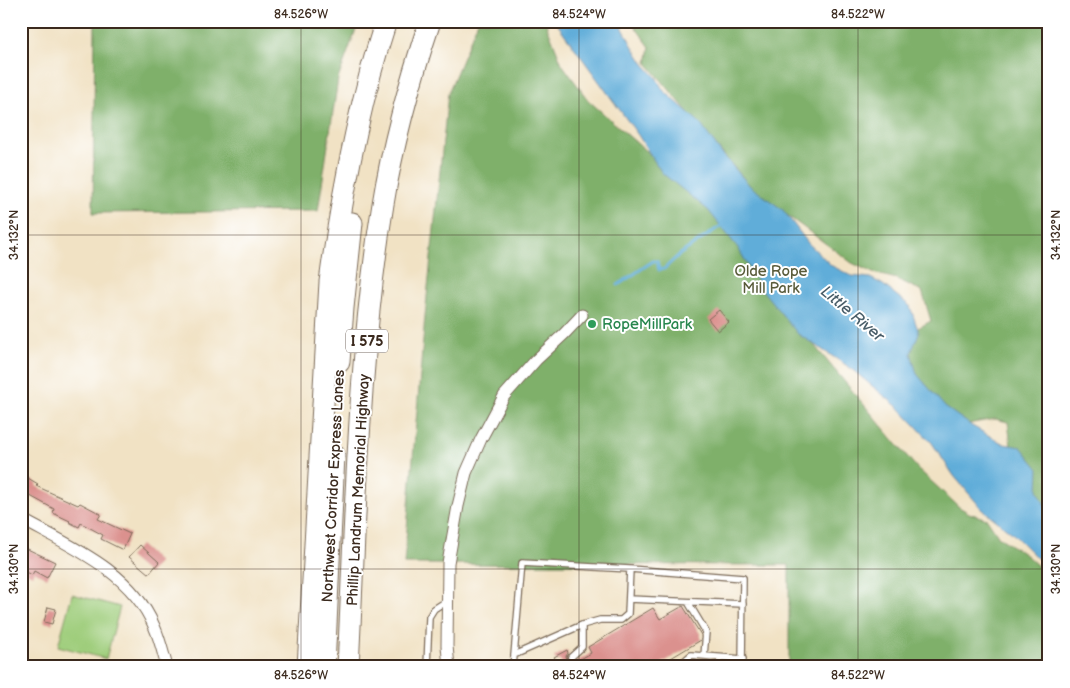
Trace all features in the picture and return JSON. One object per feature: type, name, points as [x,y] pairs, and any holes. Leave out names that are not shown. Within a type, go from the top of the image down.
[{"type":"highway","name":"I 575","points":[[308,667],[330,282],[344,190],[357,126],[386,21]]},
{"type":"highway","name":"Phillip Landrum Memorial Highway","points":[[348,667],[361,418],[368,313],[375,257],[394,150],[414,72],[430,21]]},
{"type":"highway","name":"Northwest Corridor Express Lanes","points":[[324,667],[343,308],[352,220],[368,128],[372,67]]},
{"type":"street","points":[[449,667],[447,646],[448,563],[466,473],[481,439],[504,396],[536,360],[582,314]]},
{"type":"street","points":[[21,519],[105,566],[136,595],[154,625],[167,667]]},
{"type":"lane","points":[[513,667],[522,563],[743,578],[742,667]]},
{"type":"lane","points":[[514,655],[582,625],[600,620],[621,620],[628,614],[630,569]]},
{"type":"lane","points":[[629,599],[744,604]]},
{"type":"lane","points":[[427,667],[429,617],[434,608],[448,600]]},
{"type":"lane","points":[[688,602],[706,632],[704,656]]},
{"type":"lane","points":[[571,657],[582,647],[582,625]]},
{"type":"lane","points":[[677,667],[691,654],[742,659]]},
{"type":"green space","points":[[95,21],[359,21],[338,79],[318,211],[93,213]]},
{"type":"green space","points":[[478,21],[545,21],[562,64],[588,100],[671,176],[702,200],[797,325],[917,468],[959,507],[969,513],[987,519],[999,537],[1027,556],[1049,576],[1049,667],[789,667],[789,565],[404,564],[425,316],[448,93]]},
{"type":"green space","points":[[631,21],[1049,21],[1049,515],[1011,446],[1008,422],[995,419],[962,425],[944,410],[904,361],[907,334],[931,321],[922,291],[897,279],[873,273],[852,263],[754,191],[647,63],[650,47]]},
{"type":"green space","points":[[72,594],[120,607],[106,659],[58,646]]},
{"type":"water","name":"Little River","points":[[555,21],[619,21],[633,47],[644,64],[656,77],[663,90],[699,122],[722,154],[750,186],[783,210],[808,243],[832,266],[852,276],[870,278],[882,284],[910,306],[919,333],[911,353],[917,374],[945,407],[972,426],[1004,444],[1021,447],[1039,469],[1038,490],[1049,514],[1049,570],[1012,533],[982,509],[954,476],[932,443],[899,408],[849,367],[798,334],[762,290],[738,248],[708,210],[662,173],[638,135]]},
{"type":"building","points":[[719,310],[729,322],[718,331],[708,319]]},
{"type":"building","points":[[21,474],[38,484],[36,486],[78,505],[80,503],[101,514],[98,519],[130,534],[123,550],[101,539],[103,535],[81,523],[79,527],[53,513],[54,509],[21,491]]},
{"type":"building","points":[[140,545],[159,562],[149,574],[129,557]]},
{"type":"building","points":[[21,546],[55,562],[47,578],[34,571],[32,575],[21,569]]},
{"type":"building","points":[[683,606],[701,635],[701,640],[656,667],[562,667],[561,661],[556,660],[554,657],[567,650],[567,660],[574,663],[591,653],[588,647],[653,608],[660,619]]},
{"type":"building","points":[[48,607],[56,609],[52,624],[44,622]]},
{"type":"waterway","points":[[618,285],[653,261],[657,261],[659,270],[664,269],[679,255],[722,225]]},
{"type":"place","name":"RopeMillPark","points":[[592,324]]},
{"type":"park label","name":"Olde Rope Mill Park","points":[[771,280]]}]
